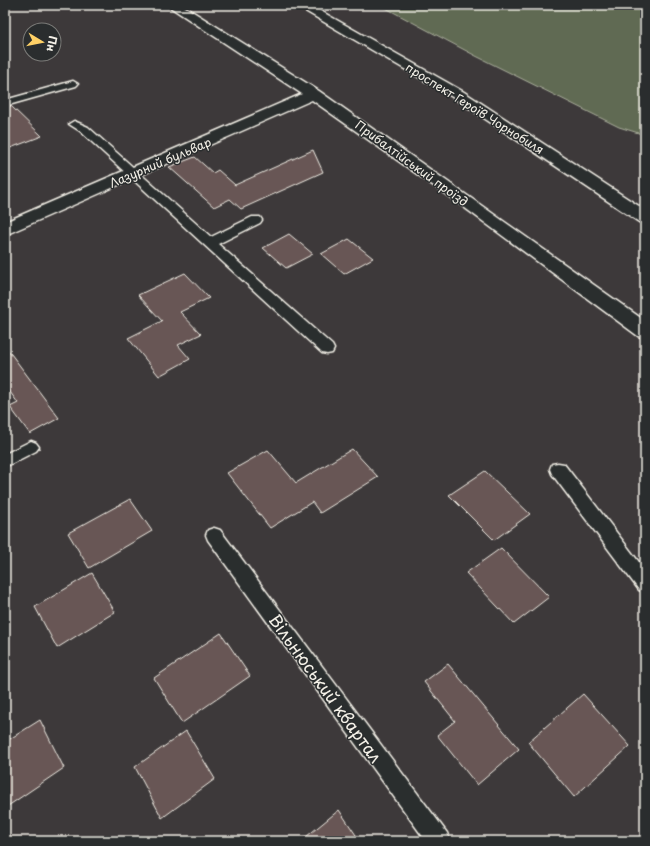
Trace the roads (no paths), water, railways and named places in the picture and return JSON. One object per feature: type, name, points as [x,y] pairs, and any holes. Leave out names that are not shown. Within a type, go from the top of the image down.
[{"type":"street","name":"Прибалтійський проїзд","points":[[173,5],[314,94],[645,331]]},
{"type":"street","name":"проспект Героїв Чорнобиля","points":[[301,5],[459,95],[645,218]]},
{"type":"street","name":"Лазурний бульвар","points":[[5,229],[314,94]]},
{"type":"lane","points":[[5,103],[73,84]]},
{"type":"lane","points":[[74,124],[84,129],[327,349]]},
{"type":"lane","points":[[210,243],[256,220]]},
{"type":"lane","points":[[5,461],[30,447]]},
{"type":"lane","points":[[558,469],[645,584]]},
{"type":"lane","name":"Вільнюський квартал","points":[[214,535],[439,841]]}]
